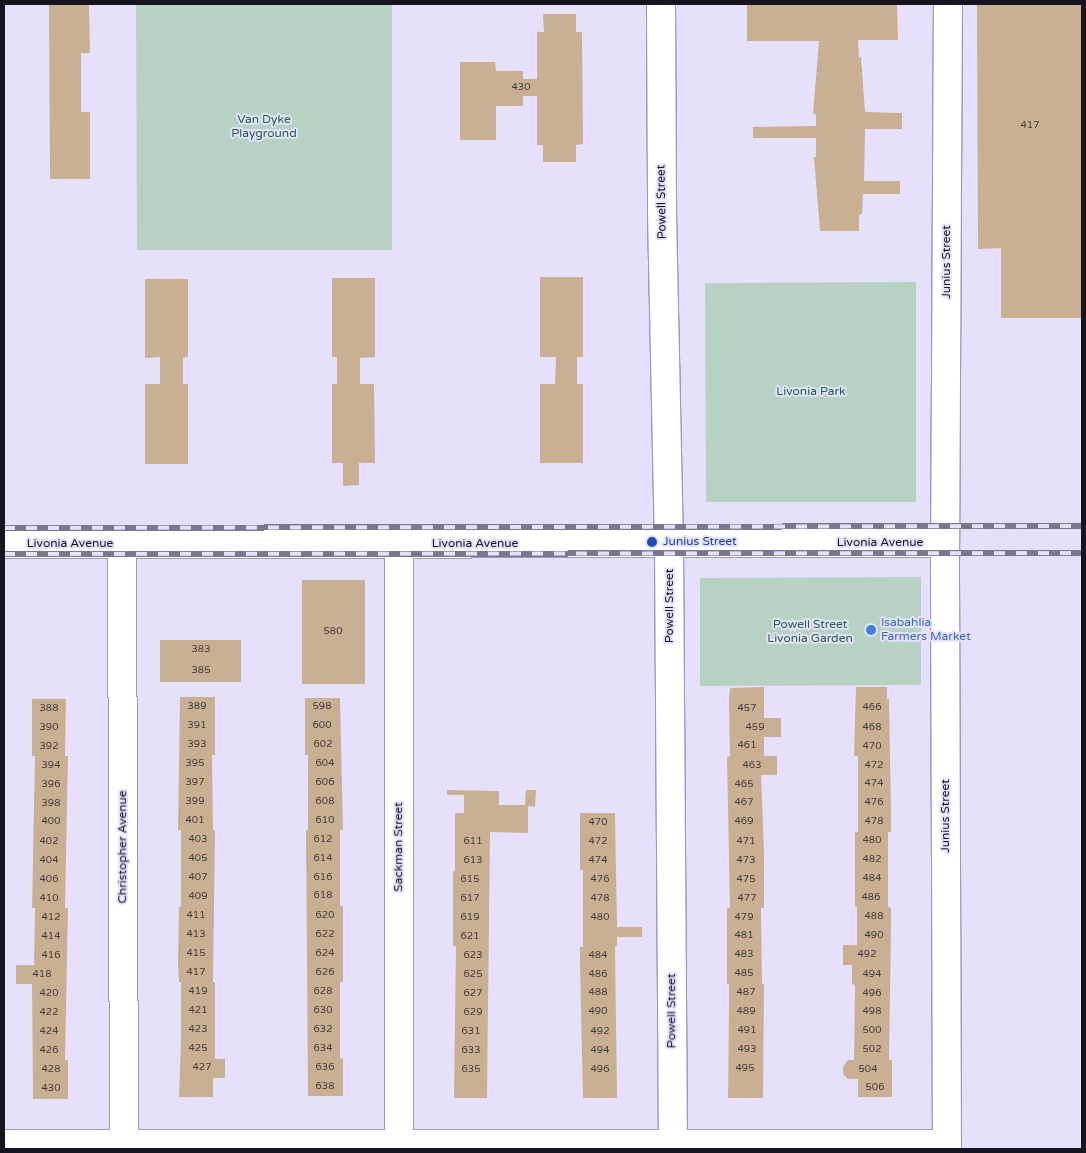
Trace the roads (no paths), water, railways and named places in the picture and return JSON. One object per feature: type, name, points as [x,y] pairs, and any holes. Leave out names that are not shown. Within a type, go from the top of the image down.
[{"type":"street","name":"Powell Street","points":[[661,4],[662,213],[669,544],[673,1147]]},
{"type":"street","name":"Junius Street","points":[[947,1146],[946,543],[948,4]]},
{"type":"street","name":"Livonia Avenue","points":[[4,544],[946,543]]},
{"type":"street","name":"Sackman Street","points":[[399,544],[399,1147]]},
{"type":"street","name":"Christopher Avenue","points":[[122,545],[124,1147]]},
{"type":"street","points":[[4,1144],[124,1147],[947,1146]]},
{"type":"railway","points":[[4,528],[1082,526]]},
{"type":"railway","points":[[4,554],[1082,553]]},
{"type":"place","name":"Junius Street","points":[[652,542]]},
{"type":"place","name":"Isabahlia Farmers Market","points":[[871,630]]},
{"type":"park label","name":"Van Dyke Playground","points":[[264,127]]},
{"type":"park label","name":"Livonia Park","points":[[811,392]]},
{"type":"park label","name":"Powell Street Livonia Garden","points":[[810,632]]}]
